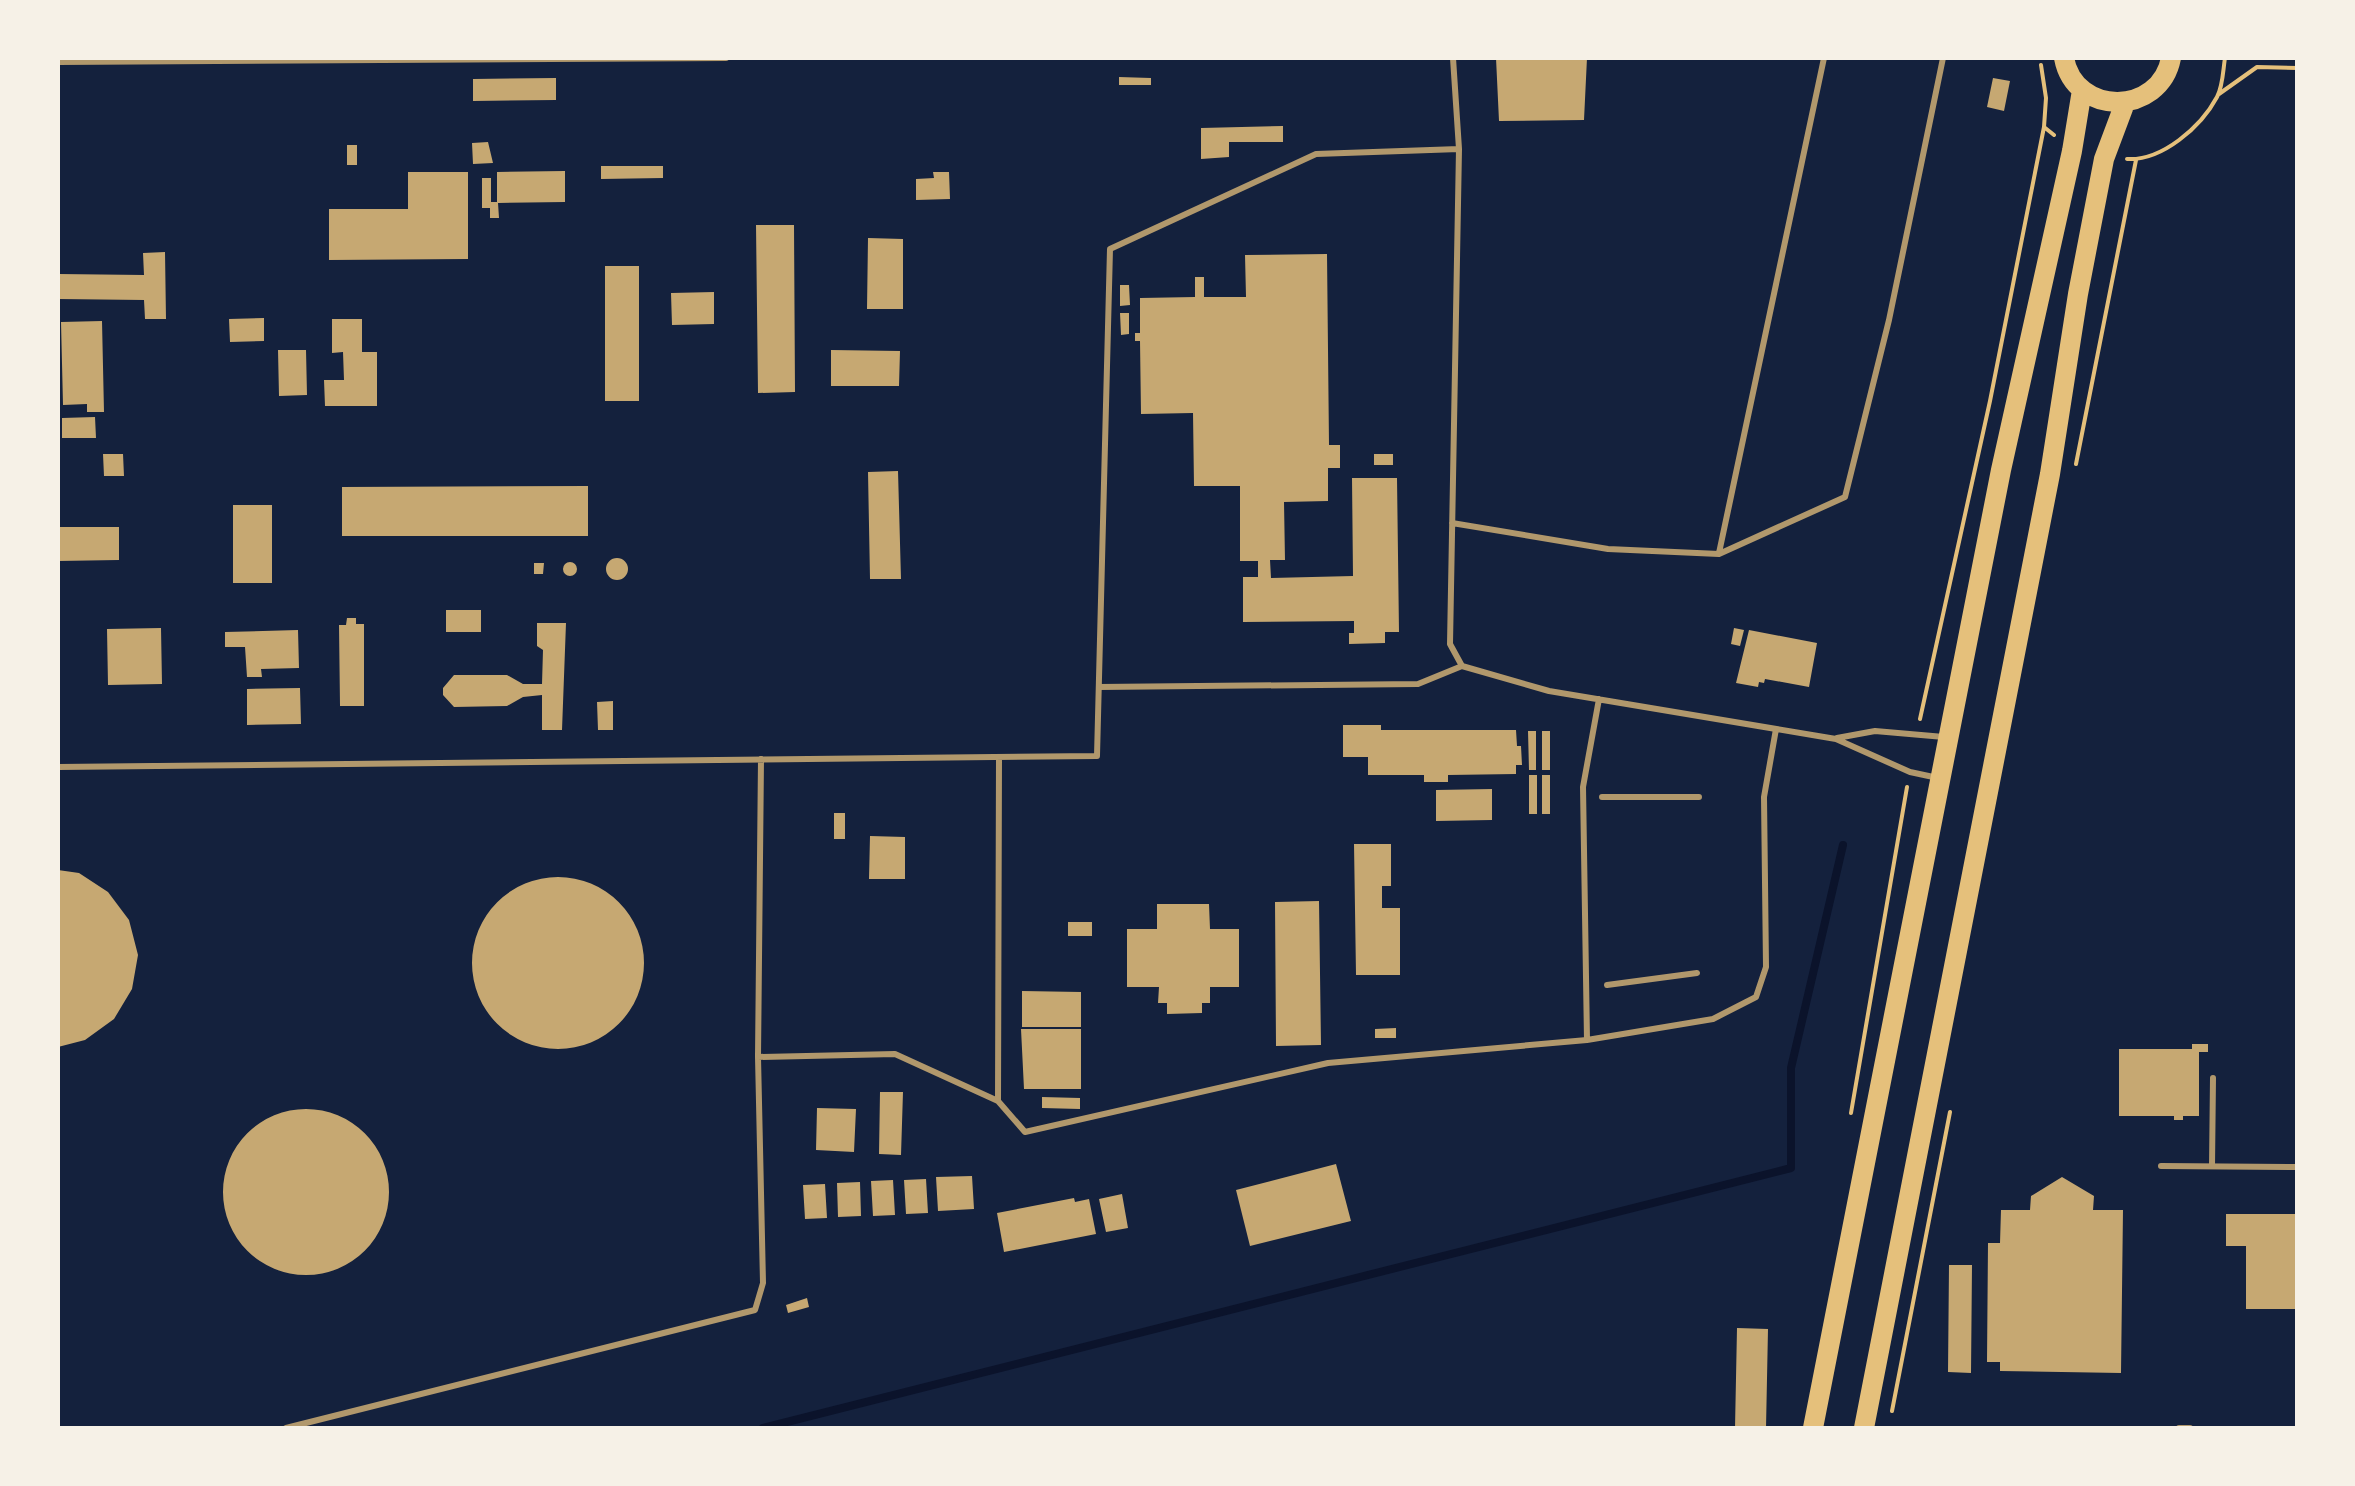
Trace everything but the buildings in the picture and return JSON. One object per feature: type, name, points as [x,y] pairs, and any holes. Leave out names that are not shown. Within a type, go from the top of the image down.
[{"type":"main road","points":[[2064,58],[2070,76],[2082,90],[2107,102],[2126,103],[2144,97],[2164,78],[2171,58]]},
{"type":"main road","points":[[1813,1428],[2027,338],[2072,151],[2082,90]]},
{"type":"main road","points":[[1864,1428],[2050,474],[2096,198],[2104,159],[2126,103]]},
{"type":"lane","points":[[58,62],[726,58]]},
{"type":"lane","points":[[1453,58],[1459,149],[1450,644],[1462,666]]},
{"type":"lane","points":[[1719,554],[1824,58]]},
{"type":"lane","points":[[1452,524],[1608,549],[1719,554],[1846,497],[1889,320],[1943,58]]},
{"type":"lane","points":[[58,767],[1097,756],[1110,249],[1316,154],[1459,149]]},
{"type":"lane","points":[[1099,687],[1418,684],[1462,666],[1549,691],[1836,738],[1910,772],[1940,778]]},
{"type":"lane","points":[[1587,1040],[1583,787],[1598,699]]},
{"type":"lane","points":[[758,1057],[895,1054],[998,1101],[1024,1132],[1328,1063],[1587,1040],[1713,1019],[1756,997],[1766,968],[1764,796],[1776,729]]},
{"type":"lane","points":[[1836,738],[1875,731],[1947,738]]},
{"type":"lane","points":[[998,1101],[999,757]]},
{"type":"lane","points":[[286,1428],[755,1310],[763,1283],[758,1057],[761,759]]},
{"type":"lane","points":[[1602,797],[1699,796]]},
{"type":"lane","points":[[1607,985],[1697,972]]},
{"type":"lane","points":[[2212,1166],[2213,1078]]},
{"type":"lane","points":[[2162,1166],[2298,1167]]},
{"type":"lane","points":[[2179,1428],[2190,1428]]},
{"type":"path","points":[[2219,94],[2225,58]]},
{"type":"path","points":[[2136,160],[2174,144],[2201,121],[2219,94],[2257,67],[2298,68]]},
{"type":"waterway","points":[[763,1428],[1791,1168],[1791,1068],[1843,845]]}]
